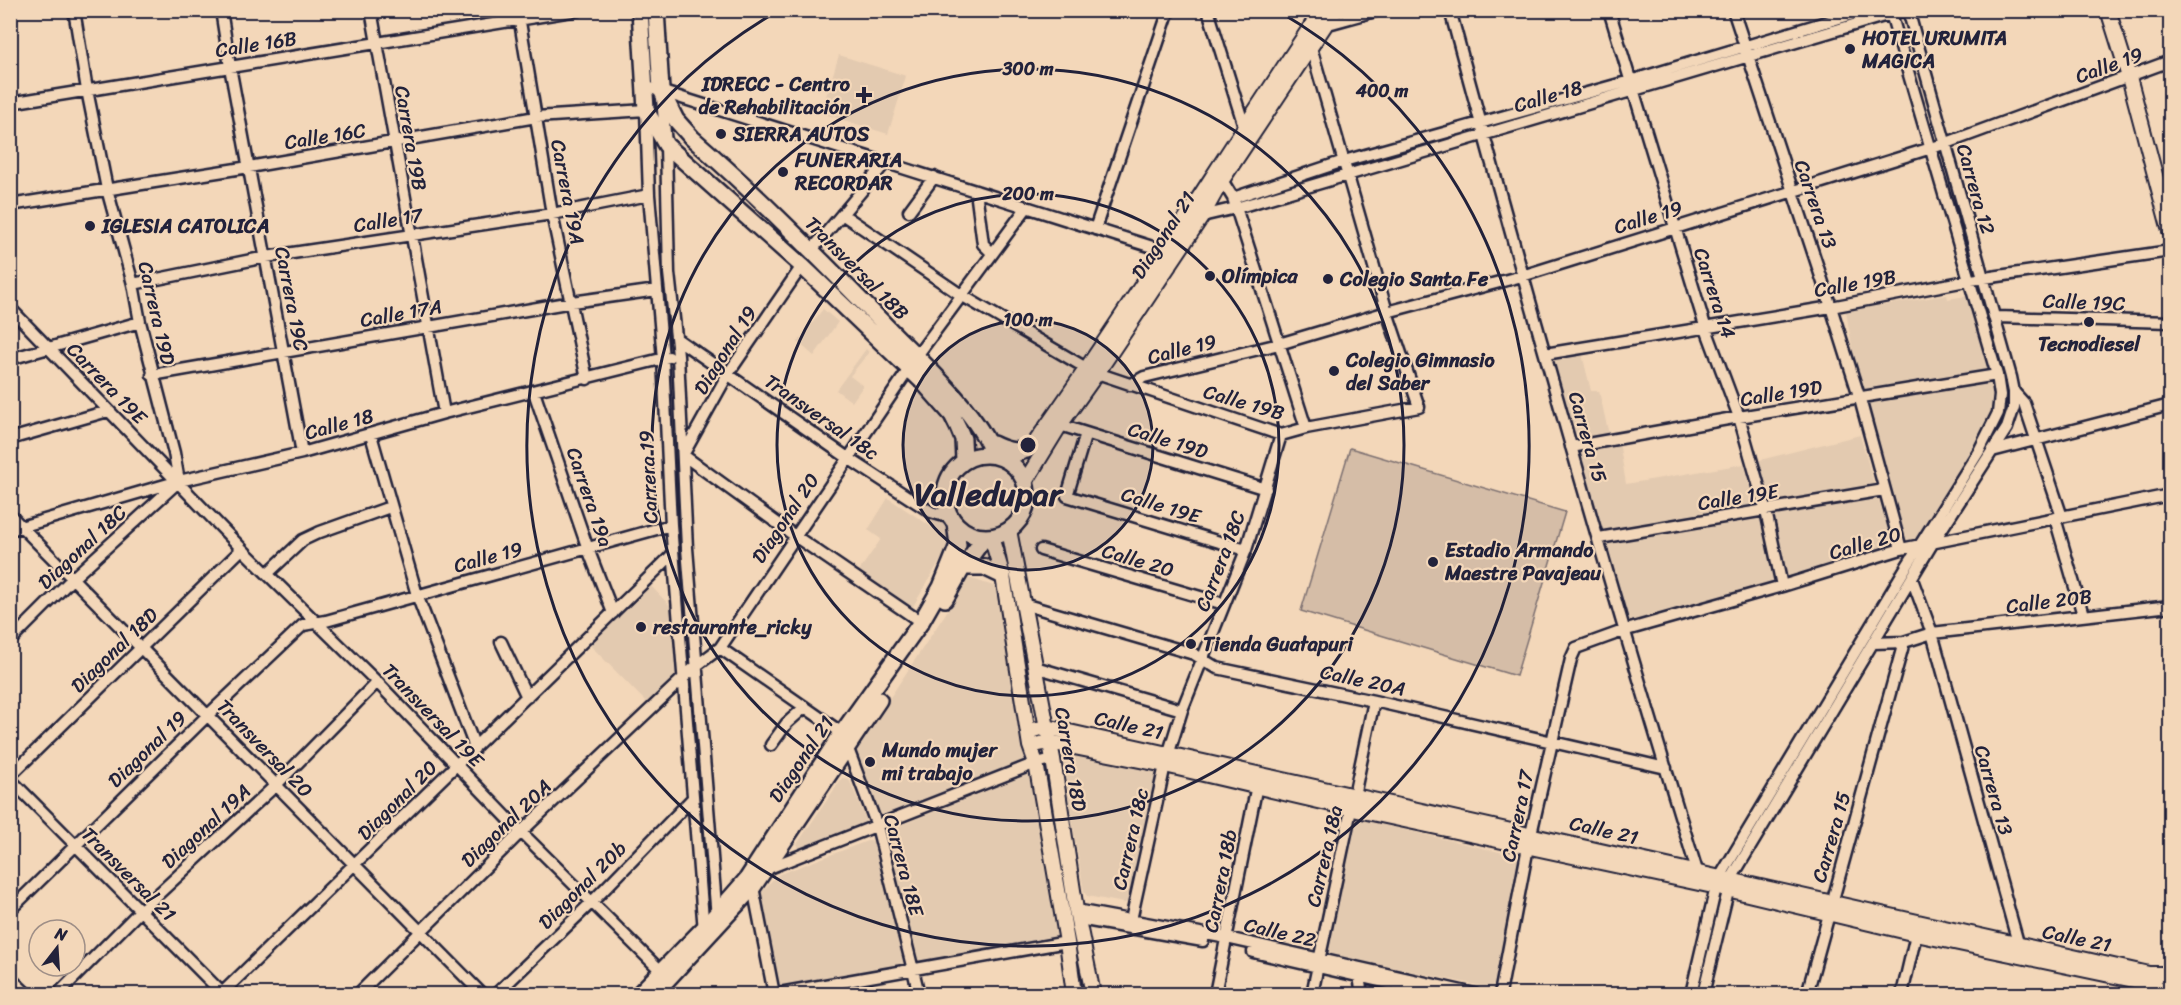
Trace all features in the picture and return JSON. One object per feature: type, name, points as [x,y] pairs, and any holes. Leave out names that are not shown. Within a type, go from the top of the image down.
[{"type":"highway","name":"Carrera 19","points":[[640,10],[646,110]]},
{"type":"highway","name":"Carrera 19","points":[[656,10],[661,90]]},
{"type":"highway","name":"Transversal 18B","points":[[661,90],[675,120],[683,129],[811,251],[913,363],[952,415],[963,439],[964,460]]},
{"type":"highway","name":"Transversal 18B","points":[[646,110],[666,145],[966,411],[998,456]]},
{"type":"highway","points":[[983,435],[1004,449],[1028,450]]},
{"type":"highway","points":[[983,454],[998,456],[1016,468],[1025,482],[1027,504],[1018,523],[1009,530],[988,537],[963,531],[953,521],[946,508],[945,487],[956,467],[964,460],[983,454]]},
{"type":"highway","name":"Diagonal 21","points":[[750,883],[921,622],[941,587],[954,555],[958,536],[953,521]]},
{"type":"highway","name":"Diagonal 21","points":[[654,994],[750,883],[766,869],[844,740],[928,628],[963,567],[988,537]]},
{"type":"highway","points":[[963,567],[984,567],[1003,576]]},
{"type":"highway","points":[[780,848],[791,860]]},
{"type":"highway","name":"Diagonal 21","points":[[639,994],[711,927]]},
{"type":"main road","points":[[2108,10],[2133,75],[2170,197]]},
{"type":"main road","points":[[2118,10],[2170,231]]},
{"type":"main road","name":"Diagonal 21","points":[[1025,482],[1244,126],[1321,22]]},
{"type":"main road","name":"Diagonal 21","points":[[1028,450],[1092,371],[1202,216],[1321,22]]},
{"type":"main road","points":[[998,456],[1014,456],[1028,450]]},
{"type":"main road","name":"Carrera 18D","points":[[1009,530],[1050,742],[1093,994]]},
{"type":"main road","name":"Carrera 18D","points":[[988,537],[1003,576],[1030,746],[1036,763],[1074,994]]},
{"type":"main road","name":"Calle 21","points":[[1028,730],[1047,727],[1167,760],[1724,883],[1917,929],[2149,974],[2170,974]]},
{"type":"main road","name":"Calle 21","points":[[1030,746],[1050,742],[1167,760]]},
{"type":"main road","name":"Calle 21","points":[[1530,841],[1697,871],[1724,883]]},
{"type":"main road","name":"Calle 21","points":[[2021,951],[2148,983],[2170,993]]},
{"type":"street","name":"Carrera 19D","points":[[74,10],[107,189],[133,284],[152,375],[174,453],[179,481]]},
{"type":"street","name":"Carrera 19C","points":[[221,10],[302,453]]},
{"type":"street","name":"Carrera 19B","points":[[371,10],[393,143],[444,413]]},
{"type":"street","name":"Calle 16B","points":[[10,103],[376,43],[519,16],[578,10]]},
{"type":"street","points":[[1095,229],[1169,10]]},
{"type":"street","points":[[1208,10],[1244,126]]},
{"type":"street","points":[[1379,10],[1321,22],[1344,161],[1387,312]]},
{"type":"street","name":"Carrera 15","points":[[1450,10],[1522,276],[1599,538],[1623,631],[1697,871]]},
{"type":"street","name":"Carrera 14","points":[[1609,10],[1705,326],[1739,417],[1766,511],[1782,586]]},
{"type":"street","name":"Carrera 13","points":[[1733,10],[1860,399],[1901,549]]},
{"type":"street","name":"Calle 18","points":[[1745,52],[1866,10]]},
{"type":"street","name":"Calle 18","points":[[1202,216],[1344,161],[1482,128],[1745,52],[1891,12],[1906,10]]},
{"type":"street","name":"Carrera 12","points":[[1724,883],[1919,546],[1970,466],[1995,419],[2000,401],[1997,375],[1977,279],[1944,144],[1906,10]]},
{"type":"street","name":"Carrera 12","points":[[1891,12],[1932,148],[1977,279],[1996,317],[2014,392]]},
{"type":"street","name":"Carrera 19A","points":[[519,16],[552,213],[587,379]]},
{"type":"street","name":"Calle 19","points":[[1130,385],[1144,377],[1279,344],[1522,276],[1932,148],[2170,61]]},
{"type":"street","points":[[644,86],[1165,251]]},
{"type":"street","name":"Carrera 19","points":[[661,90],[666,145],[669,273],[677,339],[711,927]]},
{"type":"street","name":"Carrera 19","points":[[646,110],[682,679],[692,799],[711,927]]},
{"type":"street","name":"Calle 16C","points":[[10,205],[393,143],[536,117],[646,110]]},
{"type":"street","name":"Calle 18","points":[[1234,203],[1347,174],[1482,128]]},
{"type":"street","points":[[811,251],[886,162]]},
{"type":"street","points":[[909,211],[934,177]]},
{"type":"street","points":[[1222,180],[1234,203],[1306,428]]},
{"type":"street","points":[[976,191],[984,244],[992,253]]},
{"type":"street","name":"Calle 17","points":[[133,284],[266,257],[552,213],[650,195]]},
{"type":"street","name":"Diagonal 20","points":[[682,679],[720,648],[913,363],[1027,207]]},
{"type":"street","name":"Calle 19B","points":[[842,214],[961,295],[1092,371],[1281,435],[1419,406],[1387,312]]},
{"type":"street","name":"Calle 19B","points":[[1545,354],[1831,307],[1977,279],[2170,251]]},
{"type":"street","name":"Diagonal 19","points":[[683,455],[728,374],[802,266]]},
{"type":"street","name":"Calle 17A","points":[[152,375],[572,302],[657,290]]},
{"type":"street","name":"Carrera 19E","points":[[10,308],[108,411],[179,481]]},
{"type":"street","name":"Calle 19C","points":[[1996,317],[2170,322]]},
{"type":"street","points":[[10,360],[140,322]]},
{"type":"street","name":"Transversal 18c","points":[[677,339],[848,458],[931,512],[953,521]]},
{"type":"street","name":"Calle 18","points":[[10,530],[179,481],[302,453],[444,413],[678,355]]},
{"type":"street","name":"Calle 19D","points":[[1571,447],[1997,375]]},
{"type":"street","name":"Carrera 19a","points":[[534,392],[588,549],[613,613]]},
{"type":"street","points":[[2014,392],[2024,403],[2037,440],[2083,615]]},
{"type":"street","points":[[1691,994],[1724,883],[2010,421],[2014,392]]},
{"type":"street","points":[[1992,451],[2170,405]]},
{"type":"street","points":[[10,439],[108,411]]},
{"type":"street","name":"Calle 19D","points":[[1060,425],[1266,489]]},
{"type":"street","name":"Calle 19E","points":[[1086,433],[1066,496],[1246,550]]},
{"type":"street","points":[[371,435],[417,595],[474,742],[474,749]]},
{"type":"street","name":"Carrera 18C","points":[[1167,760],[1201,659],[1246,550],[1281,435]]},
{"type":"street","points":[[683,455],[795,536],[921,622]]},
{"type":"street","name":"Transversal 19E","points":[[179,481],[315,623],[662,972]]},
{"type":"street","name":"Diagonal 18C","points":[[10,641],[73,578],[179,481]]},
{"type":"street","name":"Calle 19E","points":[[1599,538],[1884,490]]},
{"type":"street","name":"Calle 20","points":[[1576,648],[1623,631],[1782,586],[1901,549],[2170,495]]},
{"type":"street","points":[[268,573],[303,540],[390,507]]},
{"type":"street","name":"Transversal 20","points":[[10,515],[482,994]]},
{"type":"street","name":"Calle 19","points":[[315,623],[671,525]]},
{"type":"street","name":"Diagonal 18D","points":[[10,778],[243,549]]},
{"type":"street","name":"Calle 20","points":[[1041,550],[1224,604]]},
{"type":"street","name":"Diagonal 20","points":[[222,994],[673,554]]},
{"type":"street","name":"Carrera 13","points":[[1912,579],[1932,633],[2021,951]]},
{"type":"street","name":"Calle 20A","points":[[1023,604],[1194,654],[1217,668],[1374,701],[1666,768]]},
{"type":"street","name":"Calle 20B","points":[[1873,643],[1904,642],[1932,633],[2170,606]]},
{"type":"street","name":"Diagonal 19","points":[[10,910],[207,715],[303,625],[315,623]]},
{"type":"street","points":[[501,642],[527,697]]},
{"type":"street","name":"Carrera 15","points":[[1807,994],[1904,642]]},
{"type":"street","points":[[720,648],[805,707],[844,740]]},
{"type":"street","name":"Carrera 17","points":[[1500,994],[1530,841],[1571,659],[1576,648]]},
{"type":"street","points":[[1035,667],[1182,710]]},
{"type":"street","name":"Diagonal 20A","points":[[358,994],[521,832],[682,679]]},
{"type":"street","name":"Diagonal 19A","points":[[58,994],[140,911],[276,785],[376,682]]},
{"type":"street","name":"Carrera 18a","points":[[1312,994],[1374,701]]},
{"type":"street","points":[[771,745],[787,723],[805,707]]},
{"type":"street","name":"Carrera 18E","points":[[844,740],[877,826],[919,994]]},
{"type":"street","points":[[766,869],[1036,763],[1053,759]]},
{"type":"street","name":"Carrera 18c","points":[[1131,920],[1167,760]]},
{"type":"street","name":"Transversal 21","points":[[10,778],[222,994]]},
{"type":"street","name":"Carrera 18b","points":[[1215,994],[1258,780]]},
{"type":"street","name":"Diagonal 20b","points":[[496,994],[592,902],[692,799]]},
{"type":"street","points":[[750,883],[774,994],[1067,942]]},
{"type":"street","points":[[1702,994],[1724,883]]},
{"type":"street","name":"Calle 22","points":[[1078,914],[1131,920],[1318,963],[1475,994]]},
{"type":"street","name":"Calle 22","points":[[1078,914],[1226,942]]},
{"type":"street","points":[[1902,994],[1917,929]]},
{"type":"street","name":"Calle 22","points":[[1318,963],[1359,976],[1436,994]]},
{"type":"street","points":[[1359,976],[1362,994]]},
{"type":"street","points":[[10,978],[27,994]]},
{"type":"shaded area","name":"IDRECC - Centro de Rehabilitación","points":[[839,55],[906,76],[888,134],[821,113]]},
{"type":"shaded area","points":[[1979,294],[1993,371],[1860,394],[1846,311],[1947,295],[1948,299]]},
{"type":"shaded area","points":[[823,309],[838,322],[814,356],[798,342]]},
{"type":"shaded area","points":[[866,349],[869,352],[850,376],[863,386],[852,402],[836,390]]},
{"type":"shaded area","points":[[1582,354],[1591,391],[1599,391],[1609,435],[1576,441],[1553,364],[1555,360]]},
{"type":"shaded area","points":[[1998,377],[1997,413],[1919,543],[1903,548],[1855,397]]},
{"type":"shaded area","points":[[1860,435],[1875,487],[1762,510],[1748,463]]},
{"type":"shaded area","points":[[1619,441],[1626,484],[1744,464],[1757,509],[1601,534],[1579,448]]},
{"type":"shaded area","name":"Estadio Armando Maestre Pavajeau","points":[[1350,448],[1565,512],[1516,676],[1301,611]]},
{"type":"shaded area","points":[[1877,494],[1895,551],[1788,579],[1767,517]]},
{"type":"shaded area","points":[[888,498],[944,535],[950,544],[912,608],[859,571],[881,539],[868,530]]},
{"type":"shaded area","points":[[1760,517],[1784,581],[1625,625],[1604,539]]},
{"type":"shaded area","points":[[969,578],[1000,588],[1030,756],[1027,761],[886,819],[878,819],[852,755]]},
{"type":"shaded area","name":"restaurante_ricky","points":[[649,584],[674,610],[679,672],[647,703],[589,644]]},
{"type":"shaded area","points":[[1064,750],[1072,750],[1153,771],[1159,776],[1130,902],[1124,903],[1087,896],[1084,892],[1061,754]]},
{"type":"shaded area","points":[[1027,775],[1030,776],[1044,848],[1059,942],[919,964],[884,832]]},
{"type":"shaded area","points":[[842,778],[849,779],[869,827],[802,853],[797,844]]},
{"type":"shaded area","points":[[1358,819],[1523,859],[1495,983],[1491,988],[1329,954],[1327,946],[1354,824]]},
{"type":"shaded area","points":[[870,840],[873,841],[907,968],[779,991],[760,898],[762,892],[780,874]]},
{"type":"place","name":"HOTEL URUMITA MAGICA","points":[[1850,49]]},
{"type":"place","name":"IDRECC - Centro de Rehabilitación","points":[[864,95]]},
{"type":"place","name":"SIERRA AUTOS","points":[[721,134]]},
{"type":"place","name":"FUNERARIA RECORDAR","points":[[783,172]]},
{"type":"place","name":"IGLESIA CATOLICA","points":[[90,226]]},
{"type":"place","name":"Olímpica","points":[[1210,276]]},
{"type":"place","name":"Colegio Santa Fe","points":[[1328,279]]},
{"type":"place","name":"Tecnodiesel","points":[[2089,322]]},
{"type":"place","name":"Colegio Gimnasio del Saber","points":[[1334,371]]},
{"type":"place","name":"Estadio Armando Maestre Pavajeau","points":[[1433,562]]},
{"type":"place","name":"restaurante_ricky","points":[[641,627]]},
{"type":"place","name":"Tienda Guatapuri","points":[[1191,644]]},
{"type":"place","name":"Mundo mujer mi trabajo","points":[[870,762]]},
{"type":"district","name":"Valledupar","points":[[988,494]]}]
